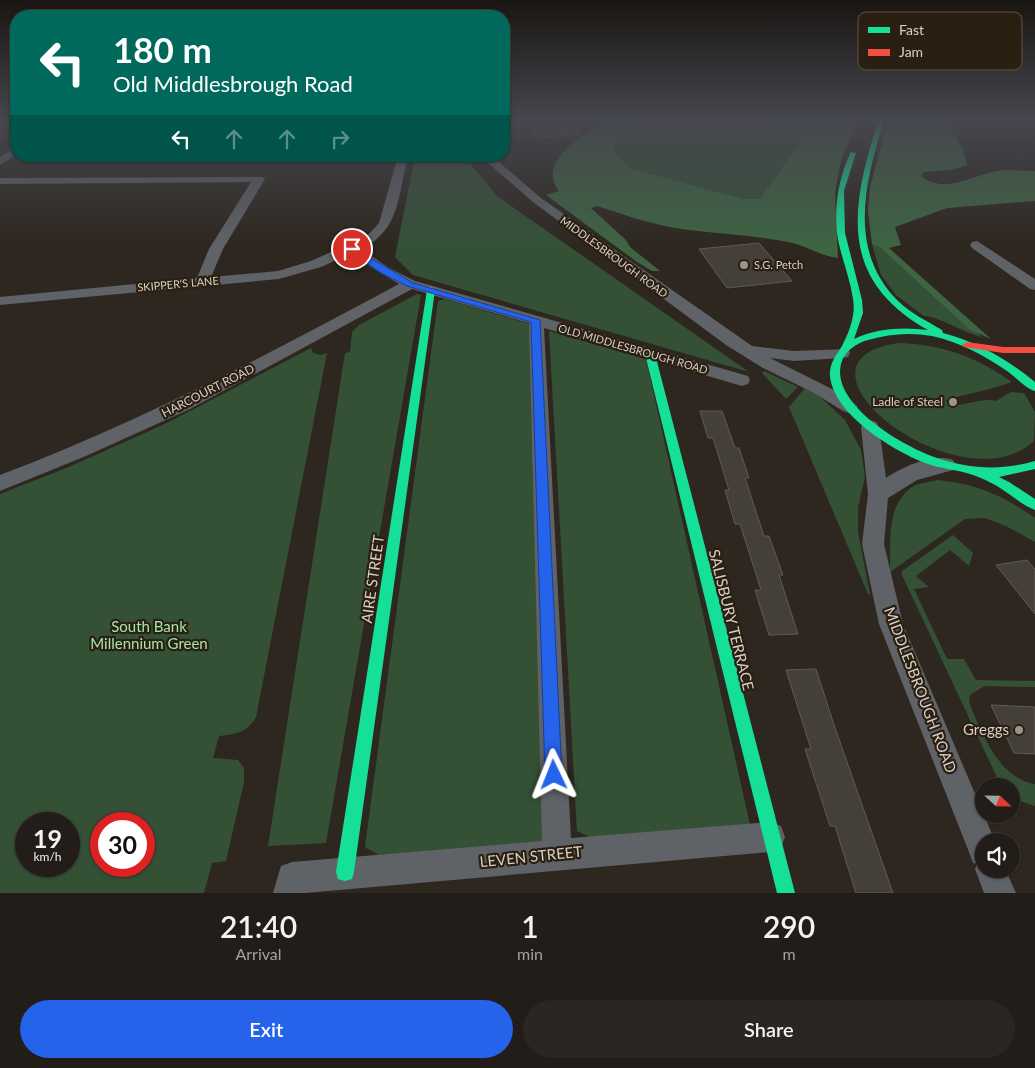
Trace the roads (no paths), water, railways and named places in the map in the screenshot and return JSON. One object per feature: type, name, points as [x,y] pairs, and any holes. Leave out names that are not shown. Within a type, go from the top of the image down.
[{"type":"main road","points":[[844,350],[859,314],[858,300],[841,233],[840,209],[845,175],[849,163]]},
{"type":"main road","points":[[868,163],[862,182],[859,204],[860,229],[874,277],[887,296],[908,314],[952,340]]},
{"type":"main road","name":"AIRE STREET","points":[[345,872],[430,290]]},
{"type":"main road","points":[[1035,387],[1012,368],[967,345],[952,340],[901,331],[878,333],[860,338],[844,350],[837,359],[835,374],[840,391],[851,409],[870,427],[894,444],[946,465],[974,471],[1006,472],[1035,465]]},
{"type":"main road","points":[[967,345],[1003,350],[1035,350]]},
{"type":"main road","name":"SALISBURY TERRACE","points":[[650,354],[770,837],[786,893]]},
{"type":"main road","points":[[974,471],[1005,485],[1035,505]]},
{"type":"street","points":[[352,249],[372,239],[385,224],[401,163]]},
{"type":"street","name":"MIDDLESBROUGH ROAD","points":[[492,163],[537,200],[732,342],[749,349],[794,356],[844,350]]},
{"type":"street","points":[[0,180],[259,179],[216,249],[202,282]]},
{"type":"street","points":[[976,245],[1035,286]]},
{"type":"street","name":"SKIPPER'S LANE","points":[[0,301],[279,275],[316,264],[352,249]]},
{"type":"street","name":"OLD MIDDLESBROUGH ROAD","points":[[352,249],[391,276],[410,284],[742,380]]},
{"type":"street","name":"HARCOURT ROAD","points":[[0,483],[86,450],[161,415],[410,284]]},
{"type":"street","points":[[536,320],[557,854]]},
{"type":"street","name":"MIDDLESBROUGH ROAD","points":[[749,349],[767,363],[824,389],[851,409]]},
{"type":"street","name":"MIDDLESBROUGH ROAD","points":[[870,427],[878,494],[873,544],[891,624],[976,833]]},
{"type":"street","points":[[878,494],[905,475],[917,470],[946,465]]},
{"type":"street","name":"LEVEN STREET","points":[[290,885],[345,872],[770,837]]},
{"type":"street","points":[[994,878],[1000,893]]},
{"type":"place","name":"S.G. Petch","points":[[744,265]]},
{"type":"place","name":"Ladle of Steel","points":[[953,402]]},
{"type":"place","name":"Greggs","points":[[1019,730]]},
{"type":"park label","name":"South Bank Millennium Green","points":[[149,636]]}]
